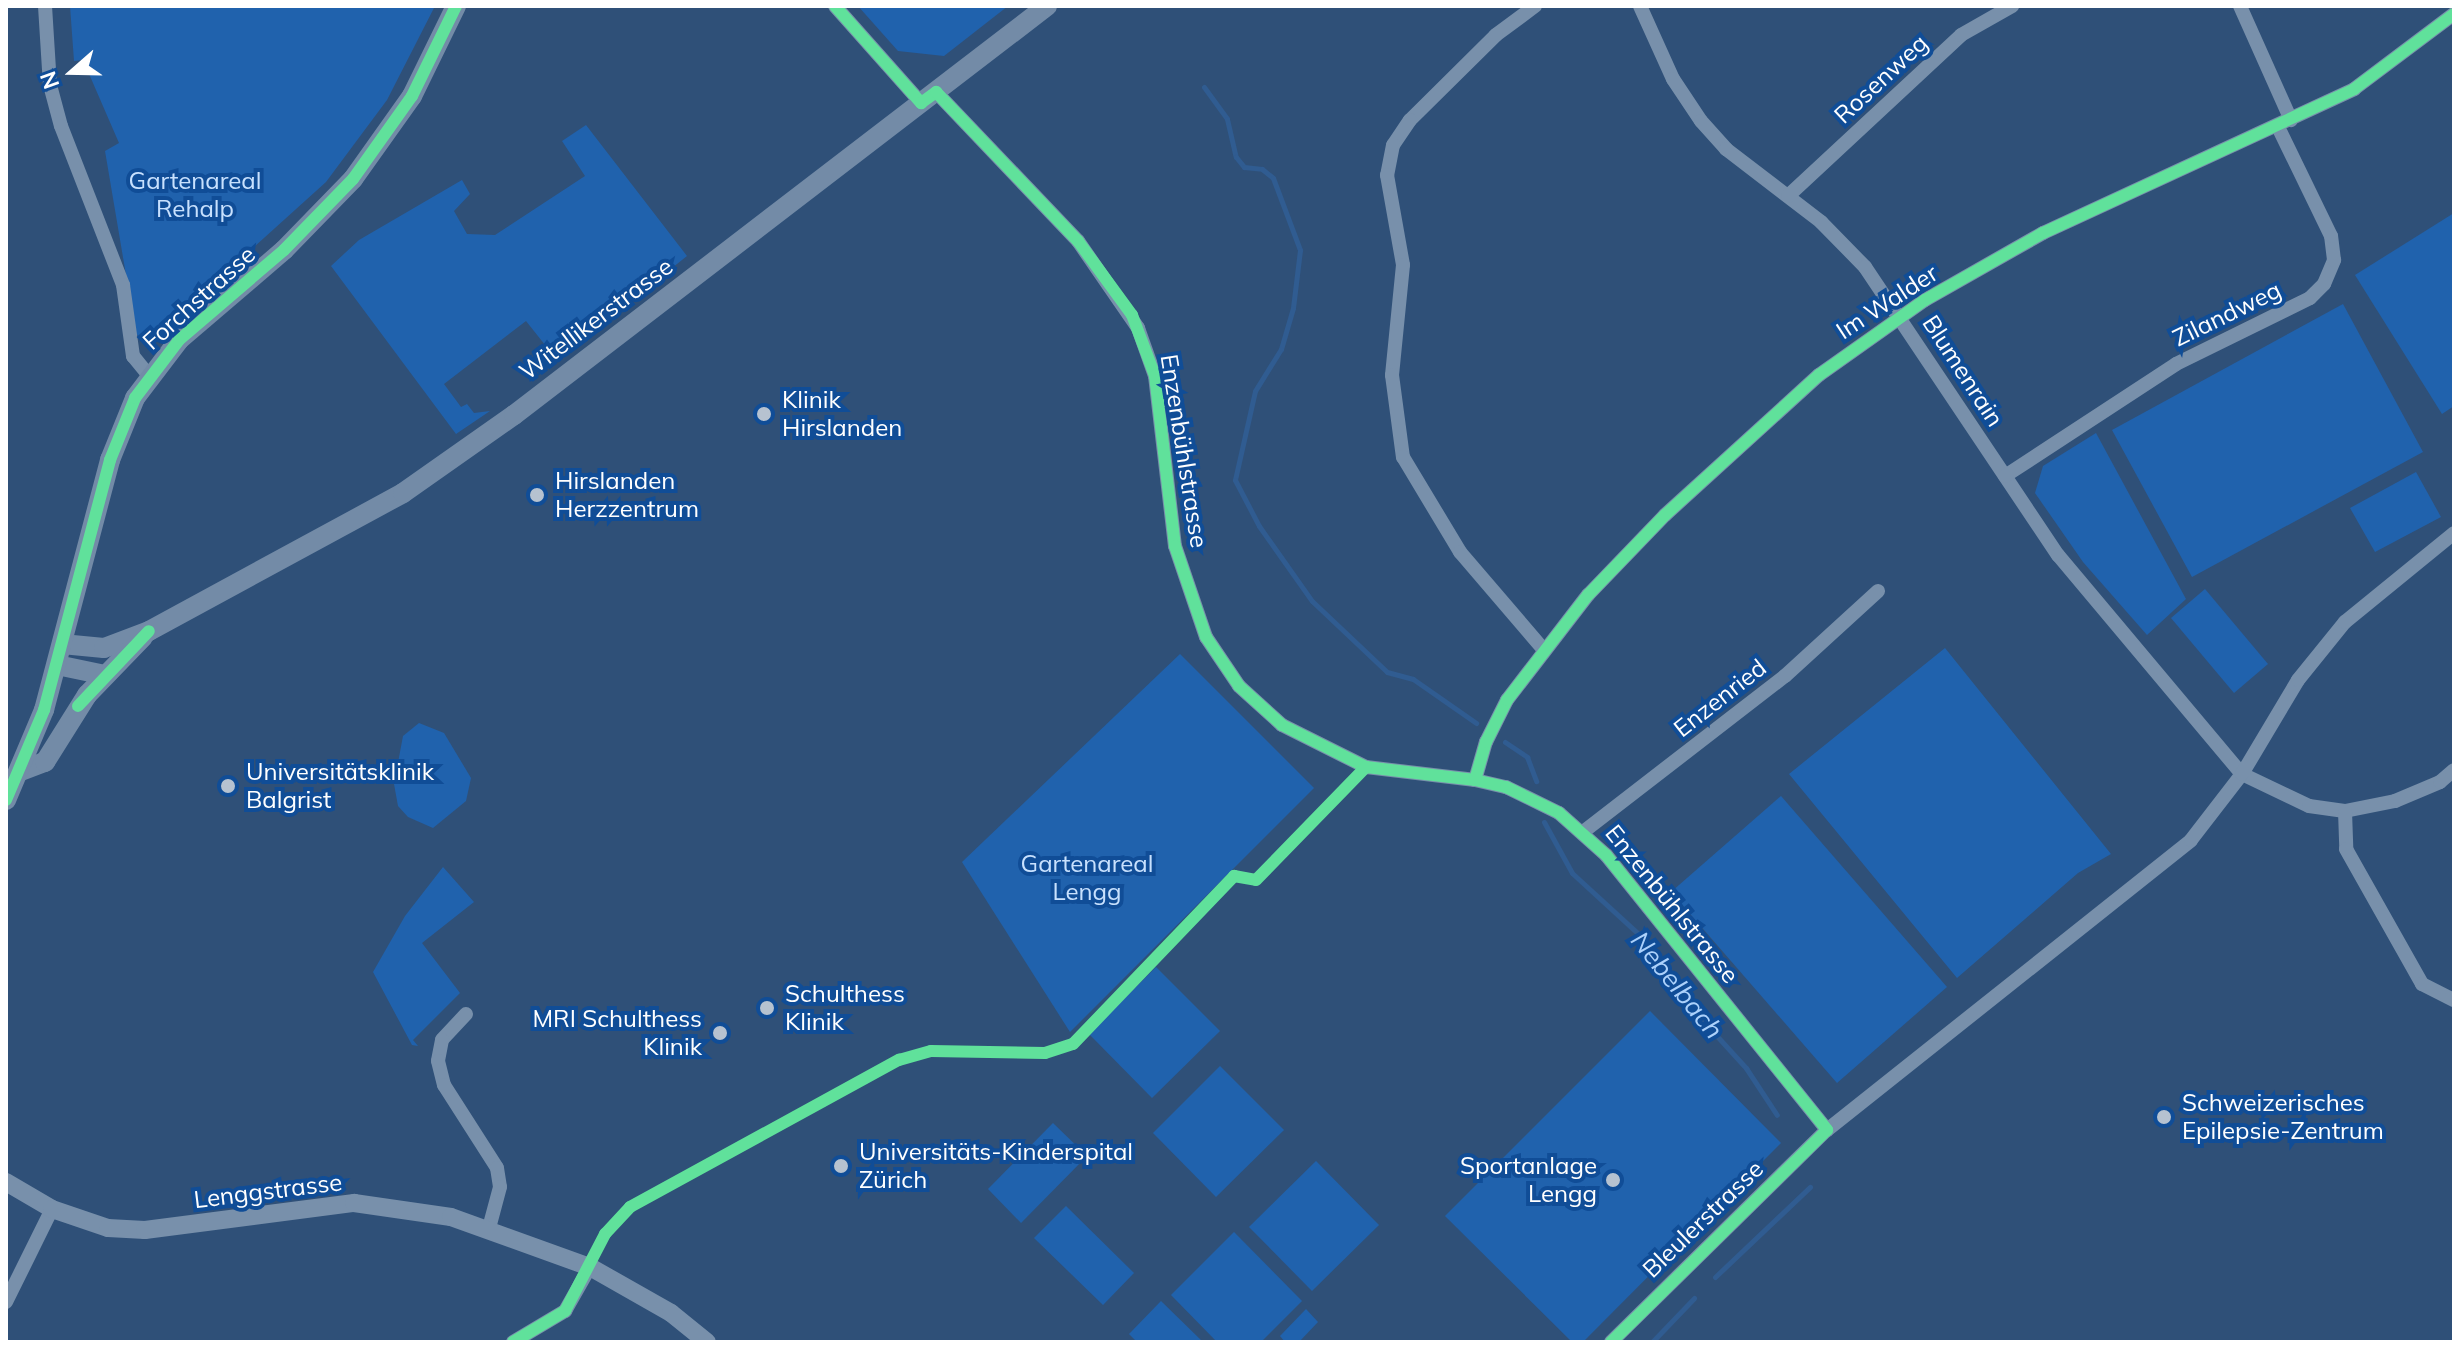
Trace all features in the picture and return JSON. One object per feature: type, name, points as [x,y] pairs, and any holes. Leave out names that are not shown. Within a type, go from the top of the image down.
[{"type":"main road","name":"Forchstrasse","points":[[6,800],[21,771],[57,665],[118,434],[149,376],[179,340],[291,244],[353,179],[412,96],[456,6]]},
{"type":"main road","name":"Witellikerstrasse","points":[[62,644],[104,648],[149,631],[352,523],[452,460],[1047,6]]},
{"type":"main road","name":"Witellikerstrasse","points":[[21,771],[45,762],[78,706],[149,631]]},
{"type":"main road","points":[[57,665],[105,675]]},
{"type":"street","points":[[45,6],[50,85],[61,126],[124,291],[133,356],[149,376]]},
{"type":"street","name":"Enzenbühlstrasse","points":[[835,6],[1078,241],[1138,328],[1155,376],[1175,546],[1206,637],[1239,686],[1282,725],[1366,767],[1475,780],[1526,795],[1583,832],[1827,1130]]},
{"type":"street","points":[[1535,6],[1496,35],[1410,120],[1393,145],[1387,175],[1403,265],[1392,396],[1403,457],[1451,540],[1543,649]]},
{"type":"street","name":"Blumenrain","points":[[1640,6],[1673,79],[1701,121],[1726,149],[1788,196],[1847,248],[1902,316],[2058,555],[2242,774]]},
{"type":"street","name":"Rosenweg","points":[[1788,196],[1961,35],[2012,6]]},
{"type":"street","name":"Zilandweg","points":[[2005,476],[2176,364],[2310,298],[2324,284],[2334,260],[2331,236],[2240,6]]},
{"type":"street","name":"Im Walder","points":[[1475,780],[1498,715],[1543,649],[1665,515],[1819,375],[1902,316],[2043,233],[2285,124],[2354,89],[2454,14]]},
{"type":"street","name":"Bleulerstrasse","points":[[1611,1342],[1827,1130],[2191,840],[2242,774],[2298,680],[2345,622],[2454,533]]},
{"type":"street","name":"Enzenried","points":[[1583,832],[1591,821],[1785,676],[1878,591]]},
{"type":"street","points":[[2242,774],[2309,806],[2345,811],[2395,801],[2440,782],[2454,770]]},
{"type":"street","points":[[2345,811],[2346,849],[2422,984],[2454,1000]]},
{"type":"street","points":[[466,1014],[442,1040],[438,1061],[444,1085],[497,1168],[500,1187],[489,1228]]},
{"type":"street","name":"Lenggstrasse","points":[[6,1182],[52,1209],[108,1228],[145,1230],[354,1203],[426,1212],[489,1228],[590,1267],[671,1313],[707,1342]]},
{"type":"street","points":[[6,1302],[52,1209]]},
{"type":"street","points":[[513,1342],[565,1311],[590,1267]]},
{"type":"green space","name":"Gartenareal Rehalp","points":[[70,6],[435,6],[387,100],[326,182],[148,343],[136,334],[105,151],[119,143],[83,60],[74,61]]},
{"type":"green space","points":[[858,6],[1008,6],[944,56],[898,51]]},
{"type":"green space","points":[[586,125],[687,256],[557,360],[526,321],[444,384],[461,407],[467,404],[474,413],[490,411],[456,434],[331,266],[359,240],[462,180],[470,194],[454,211],[467,234],[495,235],[585,176],[562,141]]},
{"type":"green space","points":[[2454,213],[2454,406],[2442,414],[2355,275]]},
{"type":"green space","points":[[2343,304],[2423,452],[2192,577],[2112,430]]},
{"type":"green space","points":[[2096,433],[2186,599],[2147,635],[2083,562],[2035,493],[2043,466]]},
{"type":"green space","points":[[2416,472],[2441,517],[2375,552],[2350,508]]},
{"type":"green space","points":[[2205,589],[2268,664],[2234,693],[2171,618]]},
{"type":"green space","points":[[1945,648],[2111,854],[2078,873],[1957,978],[1789,774]]},
{"type":"green space","name":"Gartenareal Lengg","points":[[1180,654],[1314,788],[1070,1032],[962,862]]},
{"type":"green space","points":[[419,723],[444,733],[471,778],[466,801],[433,828],[408,817],[398,806],[394,784],[403,736]]},
{"type":"green space","points":[[1781,796],[1947,987],[1837,1083],[1671,892]]},
{"type":"green space","points":[[443,867],[474,902],[422,943],[460,993],[413,1040],[418,1046],[412,1045],[373,972],[405,916]]},
{"type":"green space","points":[[1156,967],[1220,1031],[1152,1098],[1089,1034]]},
{"type":"green space","name":"Sportanlage Lengg","points":[[1650,1011],[1781,1143],[1583,1342],[1572,1342],[1445,1216]]},
{"type":"green space","points":[[1220,1066],[1284,1130],[1216,1197],[1153,1133]]},
{"type":"green space","points":[[1053,1123],[1087,1156],[1021,1223],[988,1189]]},
{"type":"green space","points":[[1316,1161],[1379,1225],[1312,1291],[1249,1227]]},
{"type":"green space","points":[[1066,1206],[1134,1273],[1103,1305],[1034,1238]]},
{"type":"green space","points":[[1234,1232],[1302,1301],[1261,1342],[1217,1342],[1171,1295]]},
{"type":"green space","points":[[1161,1301],[1203,1342],[1137,1342],[1129,1334]]},
{"type":"green space","points":[[1306,1309],[1318,1322],[1299,1342],[1285,1342],[1280,1336]]},
{"type":"waterway","name":"Nebelbach","points":[[1204,87],[1227,119],[1236,157],[1244,167],[1262,169],[1273,178],[1300,250],[1293,308],[1281,349],[1255,391],[1235,480],[1259,526],[1312,601],[1387,672],[1413,679],[1476,723]]},
{"type":"waterway","name":"Nebelbach","points":[[1505,742],[1527,757],[1536,781]]},
{"type":"waterway","name":"Nebelbach","points":[[1544,822],[1572,873],[1643,938],[1685,1001],[1746,1068],[1777,1115]]},
{"type":"waterway","name":"Nebelbach","points":[[1715,1277],[1810,1187]]},
{"type":"waterway","name":"Nebelbach","points":[[1652,1342],[1694,1298]]},
{"type":"tram line","points":[[6,808],[45,718],[112,467],[138,401],[181,344],[286,254],[356,181],[415,98],[460,6]]},
{"type":"cycle path","points":[[6,800],[44,710],[110,460],[135,398],[179,340],[284,250],[353,179],[412,96],[456,6]]},
{"type":"cycle path","points":[[835,6],[921,103],[936,92],[1078,241],[1132,315],[1155,376],[1175,546],[1206,637],[1239,686],[1282,725],[1366,767],[1475,780],[1506,787],[1559,813],[1606,855],[1827,1130],[1611,1342]]},
{"type":"cycle path","points":[[1475,780],[1486,742],[1507,700],[1588,595],[1665,515],[1819,375],[1925,300],[2043,233],[2354,89],[2454,14]]},
{"type":"cycle path","points":[[78,706],[149,631]]},
{"type":"cycle path","points":[[513,1342],[565,1311],[605,1234],[630,1207],[899,1060],[931,1051],[1045,1053],[1073,1044],[1234,876],[1256,880],[1366,767]]},
{"type":"place","name":"Klinik Hirslanden","points":[[764,414]]},
{"type":"place","name":"Hirslanden Herzzentrum","points":[[537,495]]},
{"type":"place","name":"Universitätsklinik Balgrist","points":[[228,786]]},
{"type":"place","name":"Schulthess Klinik","points":[[767,1008]]},
{"type":"place","name":"MRI Schulthess Klinik","points":[[720,1033]]},
{"type":"place","name":"Schweizerisches Epilepsie-Zentrum","points":[[2164,1117]]},
{"type":"place","name":"Universitäts-Kinderspital Zürich","points":[[841,1166]]},
{"type":"place","name":"Sportanlage Lengg","points":[[1613,1180]]}]
